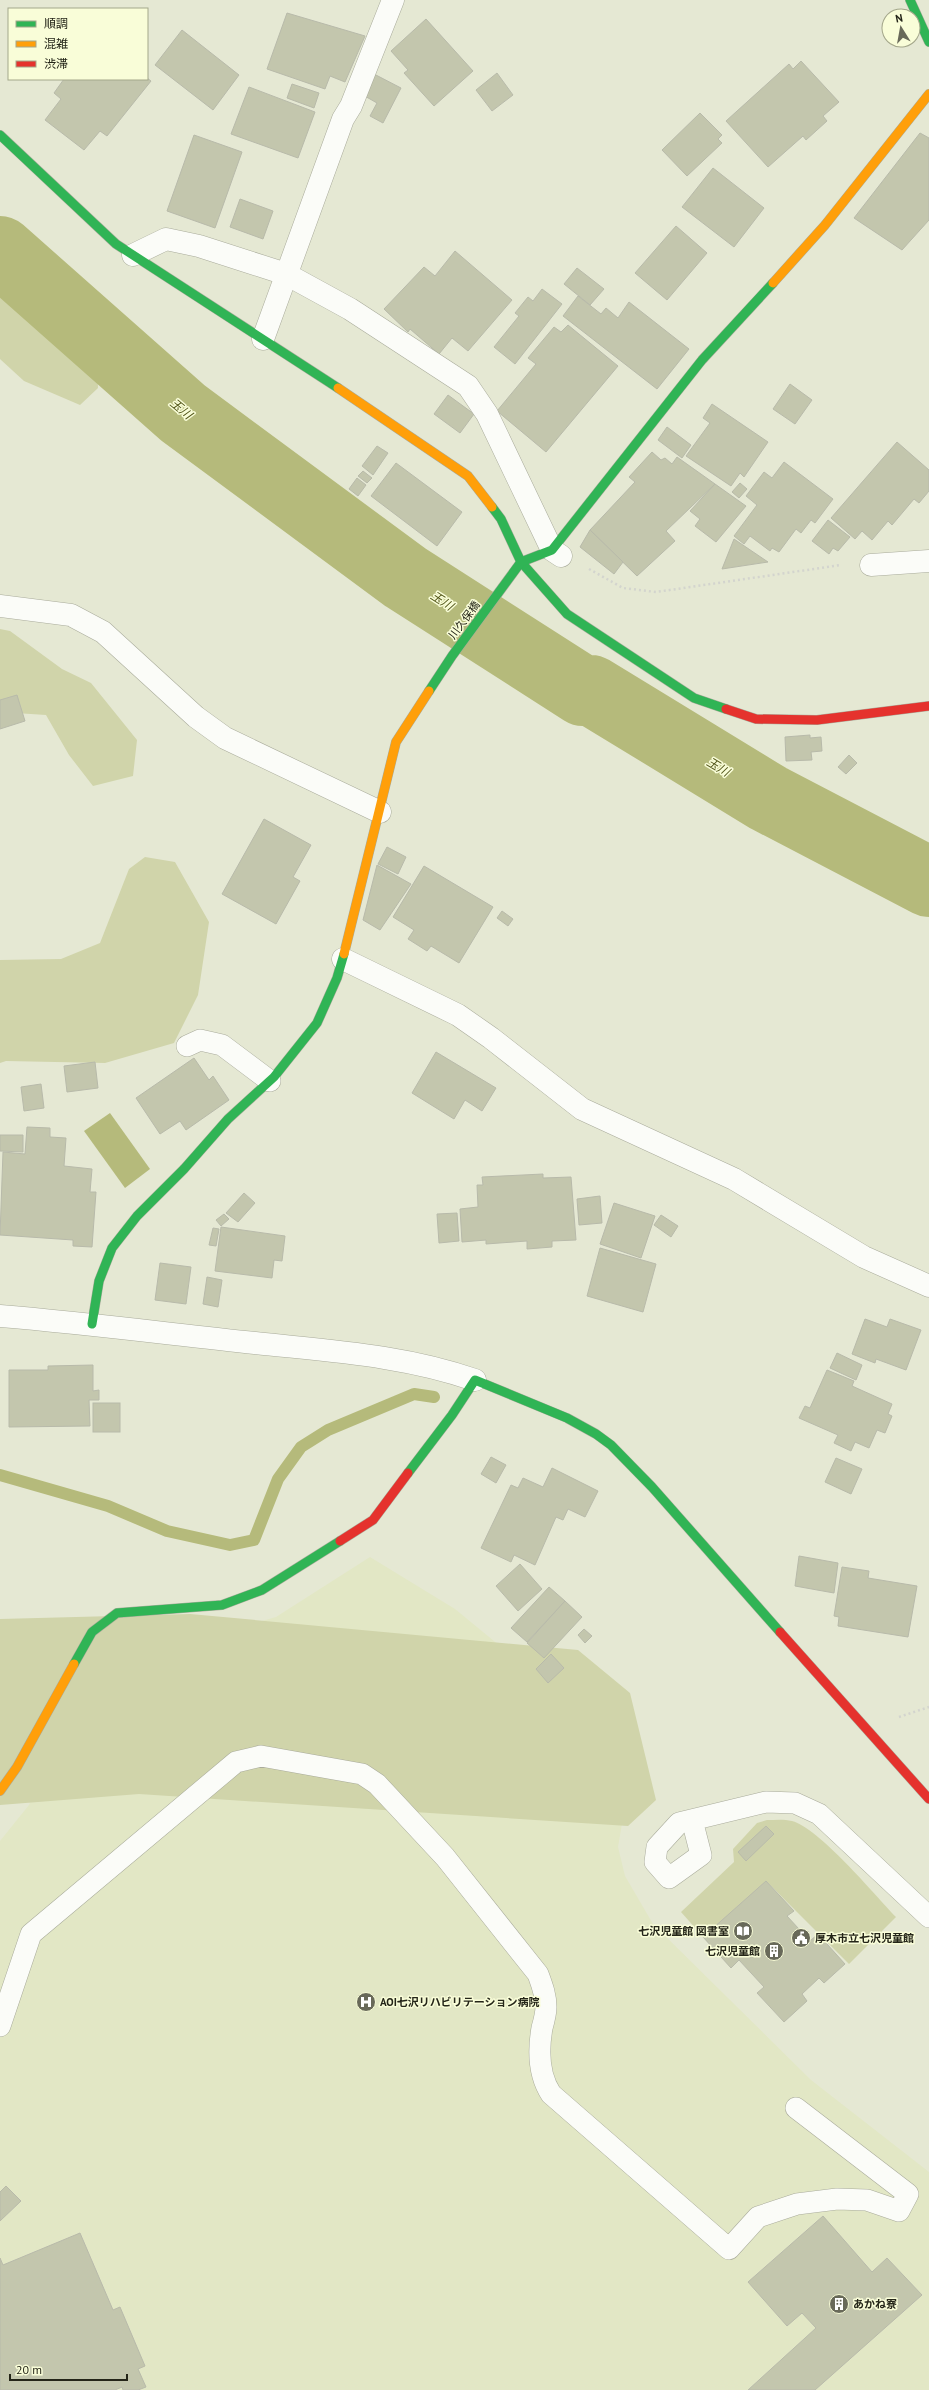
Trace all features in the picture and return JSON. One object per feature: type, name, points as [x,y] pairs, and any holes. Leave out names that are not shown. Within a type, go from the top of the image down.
[{"type":"street","points":[[263,339],[343,119],[351,106],[393,0]]},
{"type":"street","points":[[910,0],[929,42]]},
{"type":"street","points":[[521,562],[557,553],[702,360],[825,225],[929,94]]},
{"type":"street","points":[[0,135],[116,244],[263,339],[468,476],[501,519],[521,562],[567,614],[694,698],[756,719],[817,720],[929,706]]},
{"type":"street","points":[[133,255],[166,239],[199,246],[286,274],[350,309],[468,386],[487,414],[557,553]]},
{"type":"street","points":[[871,565],[929,561]]},
{"type":"street","name":"川久保橋","points":[[92,1324],[99,1281],[112,1248],[137,1216],[184,1169],[228,1119],[270,1081],[317,1023],[337,978],[343,959],[396,742],[452,656],[521,562]]},
{"type":"street","points":[[0,606],[71,615],[103,632],[196,717],[226,738],[380,812]]},
{"type":"street","points":[[343,959],[458,1015],[491,1038],[582,1109],[734,1179],[864,1257],[929,1286]]},
{"type":"street","points":[[0,1316],[92,1324],[390,1358],[446,1370],[475,1380],[562,1416],[597,1435],[652,1487],[929,1799]]},
{"type":"street","points":[[0,1791],[17,1767],[92,1632],[117,1613],[222,1605],[262,1590],[373,1520],[452,1414],[475,1380]]},
{"type":"lane","points":[[187,1046],[200,1040],[222,1045],[270,1081]]},
{"type":"lane","points":[[0,2026],[31,1934],[236,1762],[261,1756],[362,1774],[377,1784],[445,1857],[538,1974],[545,1993],[546,2008],[539,2046],[539,2060],[544,2082],[551,2094],[729,2249],[758,2217],[797,2204],[837,2199],[867,2200],[899,2211],[908,2194],[796,2108]]},
{"type":"lane","points":[[692,1820],[766,1802],[795,1803],[819,1814],[929,1917]]},
{"type":"path","points":[[557,553],[623,588],[656,592],[857,563],[871,565]]},
{"type":"shaded area","points":[[0,264],[97,358],[98,388],[80,405],[24,381],[0,359]]},
{"type":"shaded area","points":[[0,629],[10,631],[62,669],[91,683],[137,740],[133,776],[93,786],[69,755],[46,715],[0,712]]},
{"type":"shaded area","points":[[145,857],[175,862],[209,922],[198,995],[174,1043],[105,1063],[6,1061],[0,1063],[0,960],[61,959],[100,943],[129,869]]},
{"type":"shaded area","points":[[110,1113],[150,1169],[125,1188],[84,1131]]},
{"type":"shaded area","name":"AOI七沢リハビリテーション病院","points":[[370,1557],[455,1609],[561,1696],[624,1812],[618,1847],[625,1876],[653,1924],[811,2080],[929,2172],[929,2390],[0,2390],[0,1841],[29,1805],[75,1718],[216,1634],[276,1617]]},
{"type":"shaded area","points":[[190,1614],[578,1650],[630,1693],[656,1800],[628,1826],[139,1794],[0,1805],[0,1619]]},
{"type":"shaded area","points":[[767,1820],[792,1821],[803,1826],[817,1836],[846,1863],[896,1917],[849,1964],[766,1881],[705,1939],[681,1912],[734,1862],[733,1849],[757,1823]]},
{"type":"building","points":[[287,13],[365,36],[345,82],[330,76],[325,89],[267,69]]},
{"type":"building","points":[[426,19],[473,71],[434,106],[404,73],[408,70],[391,51]]},
{"type":"building","points":[[182,30],[239,75],[213,110],[155,65]]},
{"type":"building","points":[[801,61],[839,102],[823,116],[827,121],[806,140],[803,136],[768,167],[726,121],[789,64],[793,69]]},
{"type":"building","points":[[497,73],[513,95],[492,111],[476,90]]},
{"type":"building","points":[[374,74],[401,88],[383,123],[370,116],[377,103],[363,95]]},
{"type":"building","points":[[148,79],[151,81],[107,136],[100,131],[84,150],[45,120],[61,99],[54,93],[63,80],[148,80]]},
{"type":"building","points":[[292,84],[319,93],[314,108],[287,98]]},
{"type":"building","points":[[249,87],[315,112],[298,158],[231,134]]},
{"type":"building","points":[[700,113],[722,135],[718,139],[722,143],[687,176],[662,150]]},
{"type":"building","points":[[920,133],[929,138],[929,220],[902,250],[854,218]]},
{"type":"building","points":[[194,135],[242,152],[215,228],[167,211]]},
{"type":"building","points":[[713,168],[764,208],[734,247],[682,207]]},
{"type":"building","points":[[240,199],[273,211],[263,239],[230,227]]},
{"type":"building","points":[[676,226],[707,253],[667,300],[635,273]]},
{"type":"building","points":[[455,251],[512,300],[468,351],[452,338],[439,354],[410,329],[408,332],[384,309],[424,267],[435,276]]},
{"type":"building","points":[[577,268],[604,289],[590,305],[564,284]]},
{"type":"building","points":[[542,289],[562,304],[515,364],[494,347],[519,316],[515,313],[528,297],[533,301]]},
{"type":"building","points":[[578,296],[601,314],[606,308],[618,318],[629,302],[689,349],[657,389],[563,316]]},
{"type":"building","points":[[568,325],[618,366],[546,452],[497,411],[536,364],[528,358],[554,327],[561,332]]},
{"type":"building","points":[[790,384],[812,400],[795,424],[773,409]]},
{"type":"building","points":[[448,395],[474,414],[460,433],[434,414]]},
{"type":"building","points":[[712,404],[768,442],[744,477],[740,473],[731,486],[686,456],[710,423],[703,418]]},
{"type":"building","points":[[667,427],[691,445],[682,458],[658,440]]},
{"type":"building","points":[[897,442],[929,470],[929,491],[919,503],[914,499],[892,525],[888,521],[872,540],[862,531],[855,539],[831,518]]},
{"type":"building","points":[[377,446],[388,453],[373,475],[362,466]]},
{"type":"building","points":[[652,452],[661,460],[665,458],[672,464],[677,457],[715,484],[666,531],[675,541],[637,576],[590,530],[635,482],[629,477]]},
{"type":"building","points":[[784,462],[833,499],[815,523],[811,520],[801,533],[796,529],[779,552],[772,548],[770,551],[750,536],[744,544],[734,536],[757,505],[746,496],[764,472],[772,478]]},
{"type":"building","points":[[396,463],[462,512],[437,546],[371,496]]},
{"type":"building","points":[[363,471],[372,478],[367,483],[358,476]]},
{"type":"building","points":[[357,478],[366,485],[358,496],[349,489]]},
{"type":"building","points":[[740,483],[747,489],[739,498],[732,492]]},
{"type":"building","points":[[715,484],[746,506],[716,542],[695,526],[700,519],[690,511]]},
{"type":"building","points":[[828,520],[850,537],[838,551],[833,548],[829,554],[812,541]]},
{"type":"building","points":[[590,530],[623,562],[614,574],[580,547]]},
{"type":"building","points":[[734,539],[768,562],[722,569]]},
{"type":"building","points":[[17,695],[25,721],[0,729],[0,700]]},
{"type":"building","points":[[810,735],[810,738],[821,737],[822,751],[811,752],[812,760],[786,761],[785,737]]},
{"type":"building","points":[[849,755],[857,763],[846,774],[838,767]]},
{"type":"building","points":[[264,819],[311,845],[293,877],[300,881],[276,924],[222,894]]},
{"type":"building","points":[[387,847],[406,857],[398,874],[378,864]]},
{"type":"building","points":[[377,865],[411,884],[380,930],[363,920]]},
{"type":"building","points":[[424,866],[493,907],[459,963],[431,946],[427,951],[408,939],[414,930],[393,917]]},
{"type":"building","points":[[502,911],[513,919],[508,926],[497,918]]},
{"type":"building","points":[[436,1052],[496,1088],[482,1111],[465,1100],[454,1119],[412,1093]]},
{"type":"building","points":[[194,1058],[209,1080],[213,1076],[229,1100],[186,1130],[180,1121],[160,1134],[136,1098]]},
{"type":"building","points":[[95,1062],[98,1088],[67,1092],[64,1066]]},
{"type":"building","points":[[41,1084],[44,1108],[24,1111],[21,1087]]},
{"type":"building","points":[[27,1127],[50,1128],[50,1137],[66,1138],[64,1166],[92,1169],[90,1192],[96,1192],[92,1247],[73,1246],[73,1240],[0,1235],[3,1152],[25,1154]]},
{"type":"building","points":[[0,1135],[23,1135],[23,1152],[0,1151]]},
{"type":"building","points":[[543,1174],[543,1178],[571,1177],[576,1240],[552,1241],[552,1247],[527,1249],[527,1241],[486,1244],[486,1240],[462,1242],[460,1209],[478,1207],[477,1185],[483,1185],[482,1177]]},
{"type":"building","points":[[244,1193],[255,1203],[238,1222],[226,1213]]},
{"type":"building","points":[[600,1196],[602,1223],[579,1225],[577,1199]]},
{"type":"building","points":[[614,1203],[655,1216],[641,1258],[600,1244]]},
{"type":"building","points":[[457,1213],[459,1241],[439,1243],[437,1214]]},
{"type":"building","points":[[224,1214],[229,1219],[221,1226],[216,1220]]},
{"type":"building","points":[[661,1215],[678,1226],[671,1237],[654,1225]]},
{"type":"building","points":[[221,1227],[285,1236],[282,1261],[274,1260],[272,1278],[215,1271]]},
{"type":"building","points":[[213,1228],[219,1229],[216,1246],[209,1245]]},
{"type":"building","points":[[600,1248],[656,1264],[643,1312],[587,1296]]},
{"type":"building","points":[[160,1263],[191,1267],[186,1304],[155,1300]]},
{"type":"building","points":[[207,1277],[222,1280],[218,1307],[203,1304]]},
{"type":"building","points":[[865,1319],[887,1327],[890,1319],[921,1330],[906,1370],[876,1359],[875,1363],[852,1354]]},
{"type":"building","points":[[837,1353],[862,1365],[856,1380],[830,1368]]},
{"type":"building","points":[[93,1365],[93,1391],[99,1390],[99,1400],[89,1400],[90,1426],[9,1427],[9,1370],[48,1370],[48,1366]]},
{"type":"building","points":[[827,1370],[854,1381],[852,1386],[892,1404],[888,1414],[892,1416],[885,1433],[877,1430],[869,1448],[855,1442],[851,1451],[834,1443],[838,1435],[799,1418],[805,1406],[810,1408]]},
{"type":"building","points":[[93,1403],[120,1403],[120,1432],[93,1432]]},
{"type":"building","points":[[491,1457],[506,1465],[496,1483],[481,1474]]},
{"type":"building","points":[[836,1458],[862,1469],[851,1494],[825,1482]]},
{"type":"building","points":[[552,1468],[598,1491],[585,1517],[568,1509],[563,1520],[556,1517],[535,1565],[514,1555],[511,1562],[481,1548],[511,1485],[518,1488],[523,1478],[543,1487]]},
{"type":"building","points":[[799,1556],[838,1563],[834,1593],[795,1586]]},
{"type":"building","points":[[520,1564],[542,1589],[518,1611],[496,1586]]},
{"type":"building","points":[[842,1567],[869,1571],[868,1578],[917,1586],[908,1637],[838,1626],[839,1617],[834,1616]]},
{"type":"building","points":[[549,1587],[565,1601],[527,1642],[511,1628]]},
{"type":"building","points":[[565,1601],[582,1617],[544,1658],[527,1643]]},
{"type":"building","points":[[584,1629],[592,1636],[585,1643],[578,1635]]},
{"type":"building","points":[[551,1654],[564,1668],[548,1683],[536,1669]]},
{"type":"building","points":[[766,1826],[774,1834],[746,1861],[738,1852]]},
{"type":"building","name":"七沢児童館","points":[[766,1881],[794,1911],[787,1916],[810,1941],[818,1934],[845,1964],[824,1983],[819,1978],[802,1994],[807,2001],[784,2022],[757,1993],[764,1987],[739,1960],[731,1968],[703,1937]]},
{"type":"building","points":[[6,2186],[21,2201],[0,2221],[0,2192]]},
{"type":"building","name":"あかね寮","points":[[823,2216],[872,2272],[887,2258],[922,2295],[815,2390],[748,2390],[816,2328],[802,2313],[787,2326],[748,2282]]},
{"type":"building","points":[[80,2233],[113,2310],[120,2307],[145,2366],[138,2369],[146,2387],[138,2390],[123,2390],[122,2387],[115,2390],[0,2390],[0,2258],[3,2265]]},
{"type":"waterway","name":"玉川","points":[[0,251],[183,413],[405,577],[583,691],[591,690],[768,798],[929,882]]},
{"type":"waterway","points":[[0,1475],[108,1506],[167,1531],[230,1545],[254,1540],[278,1479],[301,1447],[328,1430],[414,1394],[434,1397]]},
{"type":"traffic: fast","points":[[910,0],[929,42]]},
{"type":"traffic: fast","points":[[0,135],[116,244],[338,388]]},
{"type":"traffic: fast","points":[[429,691],[452,656],[521,562],[552,550],[702,360],[773,283]]},
{"type":"traffic: fast","points":[[492,507],[501,519],[521,562],[567,614],[694,698],[726,709]]},
{"type":"traffic: fast","points":[[92,1324],[99,1281],[112,1248],[137,1216],[184,1169],[228,1119],[274,1077],[317,1023],[337,978],[344,954]]},
{"type":"traffic: fast","points":[[408,1473],[452,1415],[475,1380],[567,1418],[596,1434],[611,1445],[652,1487],[780,1632]]},
{"type":"traffic: fast","points":[[74,1664],[92,1632],[117,1613],[222,1605],[262,1590],[340,1541]]},
{"type":"traffic: slow","points":[[773,283],[825,225],[929,94]]},
{"type":"traffic: slow","points":[[338,388],[468,476],[492,507]]},
{"type":"traffic: slow","points":[[344,954],[396,742],[429,691]]},
{"type":"traffic: slow","points":[[0,1791],[17,1767],[74,1664]]},
{"type":"traffic: jam","points":[[726,709],[756,719],[817,720],[929,706]]},
{"type":"traffic: jam","points":[[340,1541],[373,1520],[408,1473]]},
{"type":"traffic: jam","points":[[780,1632],[929,1799]]},
{"type":"place","name":"七沢児童館 図書室","points":[[743,1931]]},
{"type":"place","name":"厚木市立七沢児童館","points":[[801,1938]]},
{"type":"place","name":"七沢児童館","points":[[774,1951]]},
{"type":"place","name":"AOI七沢リハビリテーション病院","points":[[366,2002]]},
{"type":"place","name":"あかね寮","points":[[839,2304]]}]
